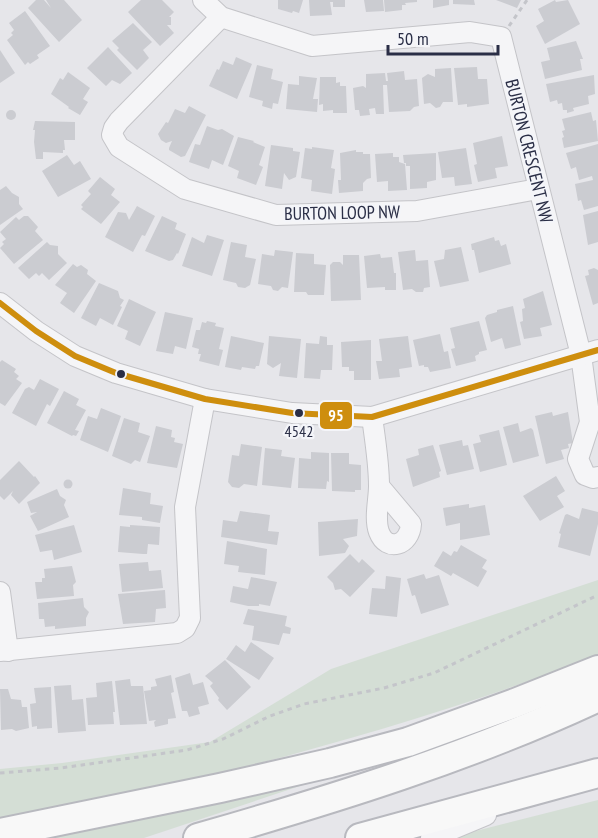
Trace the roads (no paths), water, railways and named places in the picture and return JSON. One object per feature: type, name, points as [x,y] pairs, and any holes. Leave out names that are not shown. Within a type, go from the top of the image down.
[{"type":"highway","points":[[0,833],[220,788],[397,745],[515,703],[598,670]]},
{"type":"highway","points":[[198,838],[305,807],[472,750],[598,697]]},
{"type":"highway","points":[[360,838],[588,775]]},
{"type":"street","points":[[204,0],[221,17]]},
{"type":"street","name":"BURTON CRESCENT NW","points":[[221,17],[312,46],[470,32],[501,37],[538,189],[589,353],[594,427]]},
{"type":"street","name":"BURTON LOOP NW","points":[[221,17],[118,121],[112,135],[119,147],[185,189],[276,215],[417,211],[538,189]]},
{"type":"street","points":[[0,303],[36,331],[75,356],[116,373],[205,399],[292,414],[372,417],[589,353]]},
{"type":"street","points":[[0,592],[4,651],[177,633],[185,628],[190,618],[185,507],[205,399]]},
{"type":"street","points":[[372,417],[379,486]]},
{"type":"street","points":[[594,427],[578,459],[585,475],[598,477]]},
{"type":"street","points":[[430,838],[588,775]]},
{"type":"place","name":"4542","points":[[299,413]]}]
